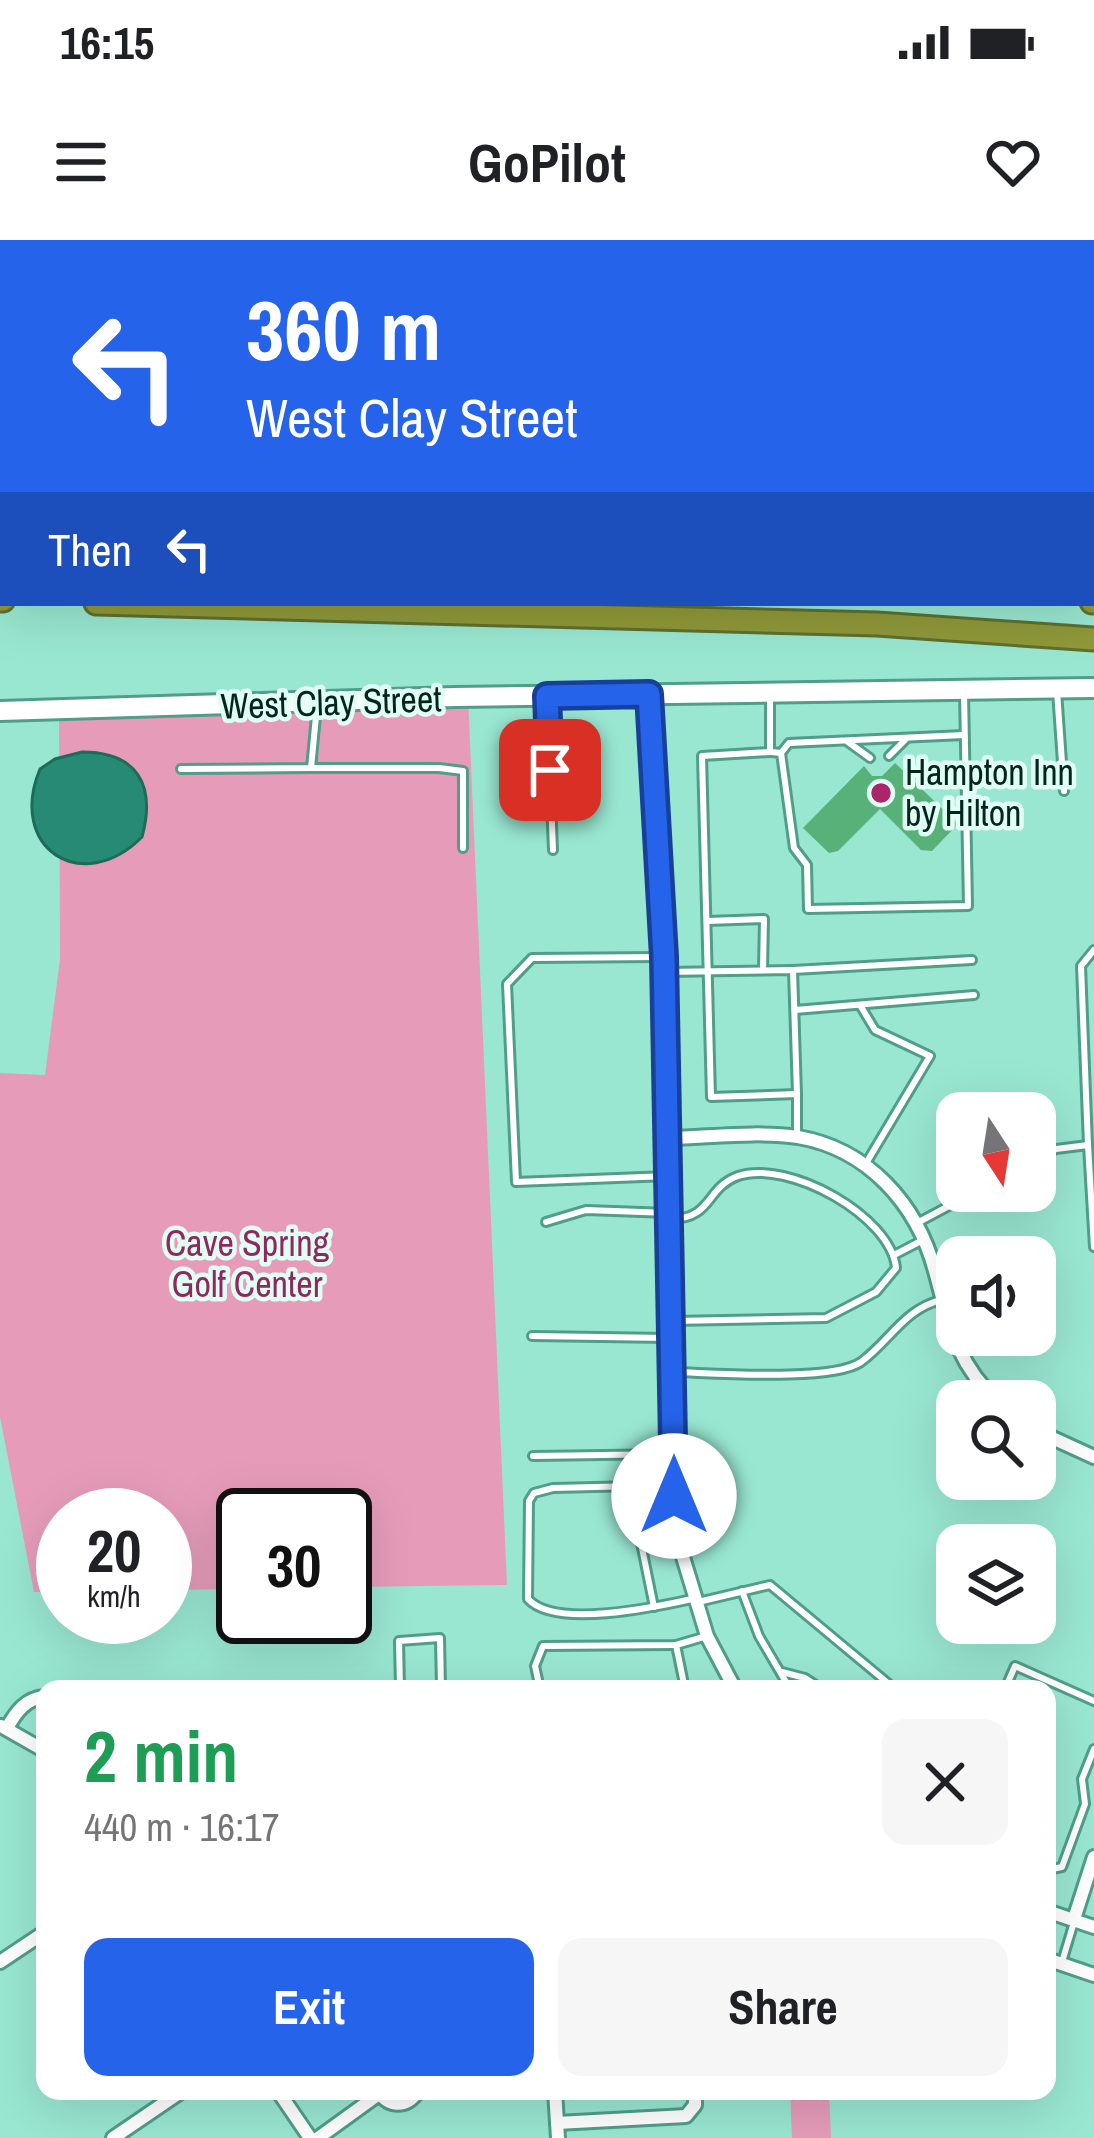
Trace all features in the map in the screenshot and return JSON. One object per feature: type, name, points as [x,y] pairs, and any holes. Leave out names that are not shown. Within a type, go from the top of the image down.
[{"type":"highway","points":[[207,606],[878,624],[1094,639]]},
{"type":"street","name":"West Clay Street","points":[[0,711],[1094,688]]},
{"type":"street","points":[[649,694],[664,964],[676,1534],[707,1636],[730,1680]]},
{"type":"street","points":[[669,1138],[797,1137],[825,1144],[866,1165],[887,1183],[917,1223],[936,1282]]},
{"type":"street","points":[[1056,1440],[1094,1457]]},
{"type":"street","points":[[36,1699],[4,1727],[36,1746]]},
{"type":"street","points":[[1074,1919],[1094,1857]]},
{"type":"street","points":[[1056,1914],[1094,1927]]},
{"type":"street","points":[[0,1962],[36,1938]]},
{"type":"street","points":[[1056,1962],[1094,1976]]},
{"type":"street","points":[[112,2138],[169,2100]]},
{"type":"street","points":[[285,2100],[314,2138],[367,2100]]},
{"type":"street","points":[[555,2100],[557,2131],[686,2116],[695,2100]]},
{"type":"lane","points":[[1057,687],[1064,791]]},
{"type":"lane","points":[[964,688],[965,735],[968,906],[808,909],[807,865],[794,848],[781,753],[789,743],[965,735]]},
{"type":"lane","points":[[770,692],[770,752]]},
{"type":"lane","points":[[547,696],[553,850]]},
{"type":"lane","points":[[311,768],[317,703]]},
{"type":"lane","points":[[889,755],[908,738]]},
{"type":"lane","points":[[846,740],[870,758]]},
{"type":"lane","points":[[781,753],[702,756],[711,1097],[797,1094]]},
{"type":"lane","points":[[181,769],[464,771],[463,848]]},
{"type":"lane","points":[[707,921],[764,919],[763,970]]},
{"type":"lane","points":[[1094,950],[1081,966],[1094,1247]]},
{"type":"lane","points":[[669,1176],[516,1182],[508,984],[532,958],[708,970],[972,960]]},
{"type":"lane","points":[[793,970],[797,1137]]},
{"type":"lane","points":[[795,1010],[974,995]]},
{"type":"lane","points":[[860,1004],[875,1030],[930,1056],[866,1165]]},
{"type":"lane","points":[[1056,1149],[1088,1144]]},
{"type":"lane","points":[[546,1222],[586,1210],[688,1219],[702,1212],[720,1187],[740,1176],[772,1173],[807,1181],[851,1207],[895,1255],[896,1268],[876,1292],[826,1318],[673,1321]]},
{"type":"lane","points":[[917,1223],[938,1212]]},
{"type":"lane","points":[[895,1255],[924,1240]]},
{"type":"lane","points":[[674,1372],[794,1374],[856,1366],[910,1313],[936,1301]]},
{"type":"lane","points":[[532,1336],[673,1338]]},
{"type":"lane","points":[[533,1456],[674,1454]]},
{"type":"lane","points":[[674,1496],[646,1496],[637,1486],[534,1492],[529,1501],[528,1599],[544,1610],[564,1613],[654,1607],[770,1585],[884,1680]]},
{"type":"lane","points":[[646,1496],[640,1543],[654,1607]]},
{"type":"lane","points":[[742,1591],[759,1636],[785,1680]]},
{"type":"lane","points":[[538,1680],[536,1666],[543,1646],[676,1645],[707,1636]]},
{"type":"lane","points":[[400,1680],[399,1641],[440,1638],[441,1680]]},
{"type":"lane","points":[[676,1645],[683,1680]]},
{"type":"lane","points":[[1009,1680],[1016,1666],[1047,1680]]},
{"type":"lane","points":[[780,1671],[808,1680]]},
{"type":"lane","points":[[1056,1684],[1094,1701]]},
{"type":"lane","points":[[1056,1868],[1062,1867],[1085,1804],[1082,1779],[1094,1749]]},
{"type":"lane","points":[[1056,1957],[1074,1919]]},
{"type":"green space","name":"Cave Spring Golf Center","points":[[468,697],[507,1585],[372,1587],[372,1488],[216,1488],[216,1589],[192,1590],[192,1488],[36,1488],[34,1592],[0,1417],[0,1073],[45,1075],[60,959],[59,705]]},
{"type":"green space","points":[[790,2100],[829,2100],[831,2138],[792,2138]]},
{"type":"shaded area","points":[[82,752],[129,765],[144,788],[146,802],[142,837],[119,855],[96,863],[75,863],[56,855],[42,841],[34,821],[32,797],[40,769],[55,759]]},
{"type":"building","name":"Hampton Inn by Hilton","points":[[895,763],[958,824],[932,851],[921,850],[880,809],[838,851],[829,853],[803,828],[864,766],[872,776],[882,776]]},
{"type":"place","name":"Hampton Inn by Hilton","points":[[881,793]]},
{"type":"route","points":[[550,770],[547,696],[649,694],[664,957],[674,1496]]}]
